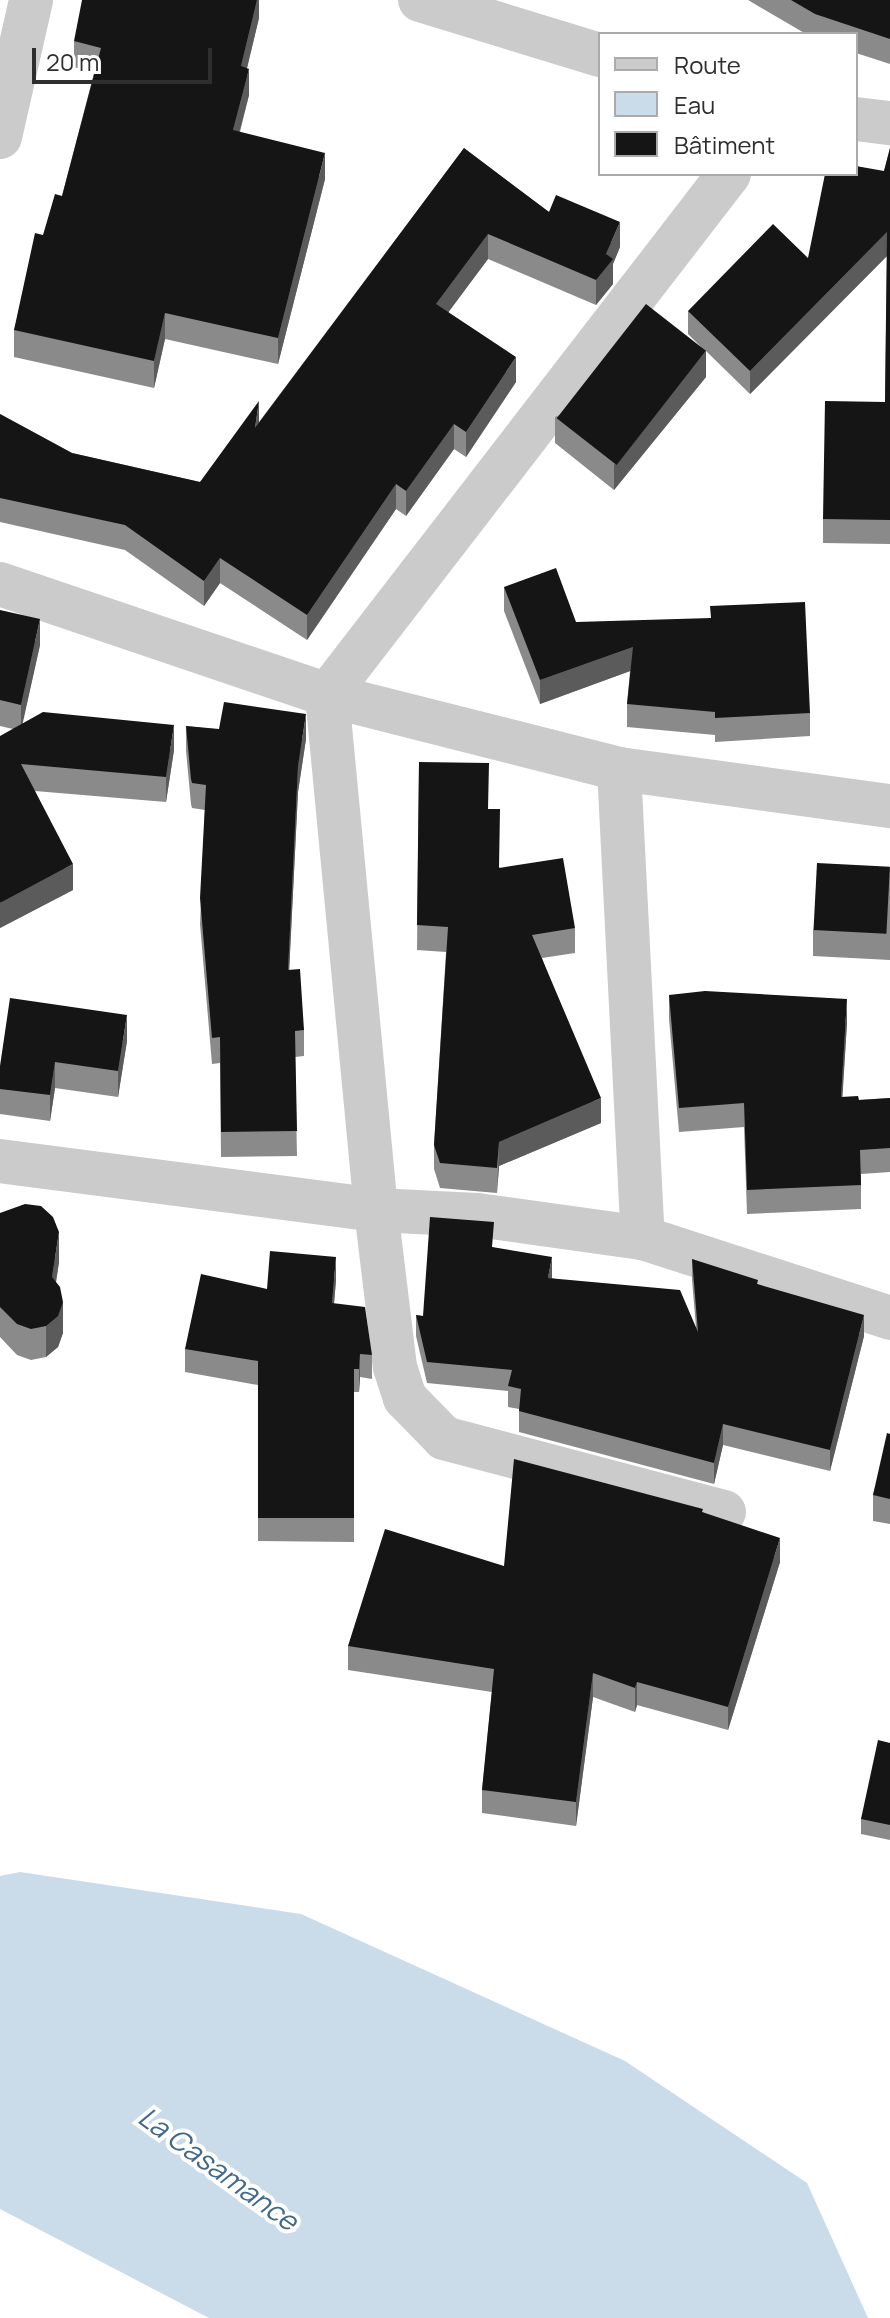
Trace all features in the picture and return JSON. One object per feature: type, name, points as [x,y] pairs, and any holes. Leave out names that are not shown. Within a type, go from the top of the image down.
[{"type":"street","points":[[0,137],[31,0]]},
{"type":"street","points":[[420,0],[598,54]]},
{"type":"street","points":[[858,119],[890,123]]},
{"type":"street","points":[[724,1512],[444,1438],[405,1398],[395,1367],[376,1210],[327,695],[727,176]]},
{"type":"street","points":[[0,584],[327,695],[619,769],[890,806]]},
{"type":"street","points":[[619,769],[643,1238]]},
{"type":"street","points":[[0,1161],[376,1210],[477,1215],[643,1238],[890,1318]]},
{"type":"water","name":"La Casamance","points":[[20,1872],[301,1914],[625,2061],[807,2183],[868,2318],[209,2318],[0,2209],[0,1876]]},
{"type":"building","points":[[82,0],[257,0],[241,66],[249,69],[233,130],[325,153],[278,338],[165,313],[154,361],[14,330],[35,233],[43,235],[55,194],[62,196],[101,48],[74,41]]},
{"type":"building","points":[[791,0],[890,0],[890,39],[815,14]]},
{"type":"building","points":[[464,148],[549,212],[556,195],[620,222],[606,254],[613,259],[596,280],[488,234],[436,304],[516,357],[466,432],[454,424],[406,491],[396,484],[307,615],[220,558],[204,581],[125,525],[0,498],[0,414],[72,453],[200,482],[259,401],[255,428]]},
{"type":"building","points":[[890,148],[890,520],[823,519],[825,401],[885,402],[887,232],[750,371],[688,311],[773,224],[808,258],[825,176],[858,176],[858,166],[884,171]]},
{"type":"building","points":[[646,304],[706,351],[617,465],[557,418]]},
{"type":"building","points":[[556,568],[576,622],[711,618],[710,606],[805,602],[810,713],[715,718],[715,712],[627,704],[633,647],[540,680],[504,587]]},
{"type":"building","points":[[0,610],[40,619],[21,705],[0,700]]},
{"type":"building","points":[[224,702],[306,714],[298,766],[288,970],[300,969],[304,1030],[295,1031],[297,1131],[221,1132],[220,1037],[212,1038],[200,898],[206,785],[192,783],[186,726],[219,729]]},
{"type":"building","points":[[43,712],[174,725],[166,777],[21,764],[73,864],[0,903],[0,736]]},
{"type":"building","points":[[419,762],[489,763],[488,809],[500,809],[499,868],[563,858],[575,928],[532,935],[601,1098],[499,1142],[497,1168],[440,1163],[434,1145],[448,927],[417,925]]},
{"type":"building","points":[[817,863],[890,867],[886,934],[813,930]]},
{"type":"building","points":[[705,991],[847,999],[841,1097],[858,1096],[859,1100],[890,1098],[890,1148],[860,1150],[861,1185],[747,1190],[744,1103],[679,1108],[669,995]]},
{"type":"building","points":[[10,998],[127,1015],[118,1071],[55,1062],[50,1095],[0,1089],[0,1066]]},
{"type":"building","points":[[25,1204],[41,1206],[53,1217],[59,1232],[52,1277],[60,1287],[63,1302],[58,1316],[46,1326],[31,1329],[17,1324],[0,1307],[0,1213]]},
{"type":"building","points":[[430,1217],[494,1222],[492,1247],[552,1257],[548,1278],[680,1290],[698,1332],[692,1259],[758,1280],[757,1284],[864,1315],[830,1450],[723,1424],[714,1463],[519,1411],[521,1389],[508,1386],[512,1370],[427,1362],[416,1315],[423,1316]]},
{"type":"building","points":[[270,1251],[336,1257],[332,1303],[365,1307],[372,1355],[360,1354],[359,1369],[354,1369],[354,1518],[258,1518],[258,1361],[185,1349],[201,1274],[267,1289]]},
{"type":"building","points":[[887,1433],[890,1434],[890,1499],[873,1495]]},
{"type":"building","points":[[514,1459],[703,1509],[702,1512],[780,1538],[728,1707],[637,1682],[635,1688],[593,1673],[576,1802],[482,1790],[494,1669],[348,1646],[385,1529],[504,1566]]},
{"type":"building","points":[[878,1740],[890,1743],[890,1825],[861,1819]]}]
